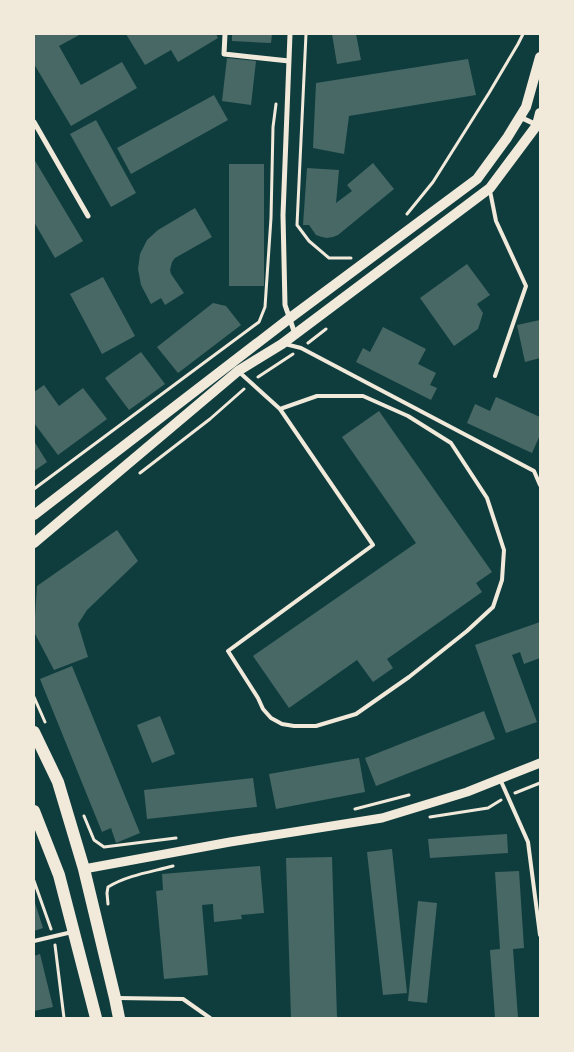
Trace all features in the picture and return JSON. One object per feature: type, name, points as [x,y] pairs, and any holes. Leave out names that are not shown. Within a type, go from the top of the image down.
[{"type":"main road","points":[[34,515],[290,318],[477,179],[507,138],[526,107],[540,57]]},
{"type":"main road","points":[[34,543],[238,371],[282,344],[490,188],[538,126],[540,113]]},
{"type":"main road","points":[[34,732],[58,782],[84,869],[119,1018]]},
{"type":"main road","points":[[34,811],[59,875],[96,1018]]},
{"type":"street","points":[[225,34],[224,54],[289,61]]},
{"type":"street","points":[[290,34],[283,215],[286,305],[295,334]]},
{"type":"street","points":[[520,117],[538,126]]},
{"type":"street","points":[[34,122],[88,216]]},
{"type":"street","points":[[84,869],[230,842],[382,818],[467,792],[540,763]]},
{"type":"lane","points":[[490,188],[496,221],[526,286],[495,376]]},
{"type":"lane","points":[[282,344],[301,348],[534,471],[540,484]]},
{"type":"lane","points":[[238,371],[280,409],[373,545],[228,651],[263,709],[271,718],[282,724],[316,726],[356,714],[409,677],[467,631],[493,607],[502,580],[504,550],[487,498],[451,443],[437,434],[408,416],[363,396],[317,396],[280,409]]},
{"type":"lane","points":[[500,779],[528,842],[540,935]]},
{"type":"lane","points":[[34,942],[74,932]]},
{"type":"lane","points":[[115,998],[183,999],[210,1018]]},
{"type":"path","points":[[306,34],[297,225],[309,241],[329,258],[356,258]]},
{"type":"path","points":[[402,220],[433,182],[523,34]]},
{"type":"path","points":[[34,489],[259,322],[266,308],[271,218],[273,126],[276,98]]},
{"type":"path","points":[[34,696],[45,722]]},
{"type":"path","points":[[422,818],[488,808],[508,796],[540,783]]},
{"type":"path","points":[[350,810],[414,794]]},
{"type":"path","points":[[84,815],[94,840],[104,847],[179,838]]},
{"type":"path","points":[[109,910],[108,887],[127,877],[182,864]]},
{"type":"path","points":[[34,881],[54,937],[64,1018]]},
{"type":"building","points":[[34,34],[81,34],[59,46],[81,85],[122,62],[137,88],[71,126],[34,64]]},
{"type":"building","points":[[126,34],[216,34],[218,38],[178,62],[171,50],[145,65]]},
{"type":"building","points":[[232,34],[272,34],[271,43],[232,41]]},
{"type":"building","points":[[332,34],[356,34],[361,60],[337,64]]},
{"type":"building","points":[[227,58],[256,61],[251,105],[222,101]]},
{"type":"building","points":[[468,59],[476,95],[349,116],[344,154],[313,148],[316,83]]},
{"type":"building","points":[[214,95],[228,120],[131,174],[117,148]]},
{"type":"building","points":[[96,120],[136,193],[111,207],[70,134]]},
{"type":"building","points":[[34,159],[83,241],[55,258],[34,222]]},
{"type":"building","points":[[373,163],[394,189],[338,235],[333,237],[327,238],[316,235],[309,225],[303,225],[307,168],[339,170],[336,203],[352,191],[347,185]]},
{"type":"building","points":[[229,164],[264,164],[264,286],[229,286]]},
{"type":"building","points":[[195,208],[212,237],[175,258],[172,262],[171,274],[184,293],[165,305],[161,298],[151,304],[141,285],[138,269],[140,254],[147,240],[158,230]]},
{"type":"building","points":[[467,264],[490,295],[477,304],[483,313],[478,329],[454,346],[420,298]]},
{"type":"building","points":[[103,277],[135,336],[102,354],[70,294]]},
{"type":"building","points":[[213,303],[226,306],[241,325],[178,373],[157,347]]},
{"type":"building","points":[[540,320],[540,358],[525,362],[517,325]]},
{"type":"building","points":[[383,327],[426,349],[418,364],[436,373],[430,385],[437,388],[431,400],[356,362],[363,348],[370,352]]},
{"type":"building","points":[[141,352],[165,384],[129,410],[105,378]]},
{"type":"building","points":[[44,385],[59,406],[83,388],[107,419],[58,455],[34,423],[34,392]]},
{"type":"building","points":[[496,397],[540,417],[540,435],[532,453],[467,423],[475,404],[490,411]]},
{"type":"building","points":[[379,411],[492,572],[476,583],[482,592],[387,659],[393,668],[373,682],[357,660],[289,708],[253,656],[416,543],[342,437]]},
{"type":"building","points":[[34,441],[47,462],[34,471]]},
{"type":"building","points":[[117,530],[138,561],[87,610],[78,624],[88,657],[54,670],[34,632],[37,586]]},
{"type":"building","points":[[540,622],[540,658],[524,664],[520,652],[512,655],[537,722],[506,733],[475,645]]},
{"type":"building","points":[[72,666],[140,833],[116,843],[111,828],[102,832],[40,679]]},
{"type":"building","points":[[484,711],[495,739],[376,786],[365,758]]},
{"type":"building","points":[[160,716],[175,754],[152,763],[137,725]]},
{"type":"building","points":[[359,758],[365,792],[276,809],[269,774]]},
{"type":"building","points":[[253,778],[257,807],[147,819],[144,790]]},
{"type":"building","points":[[507,834],[508,853],[430,858],[428,839]]},
{"type":"building","points":[[392,849],[407,993],[383,995],[367,852]]},
{"type":"building","points":[[332,857],[337,1018],[291,1018],[286,858]]},
{"type":"building","points":[[260,866],[264,913],[241,915],[242,919],[214,922],[213,904],[202,905],[208,975],[164,979],[156,891],[163,890],[162,874]]},
{"type":"building","points":[[519,871],[524,948],[513,949],[518,1018],[495,1018],[490,950],[500,949],[495,872]]},
{"type":"building","points":[[34,900],[43,928],[34,931]]},
{"type":"building","points":[[418,901],[437,903],[427,1003],[408,1001]]},
{"type":"building","points":[[40,954],[53,1007],[34,1011],[34,956]]}]
